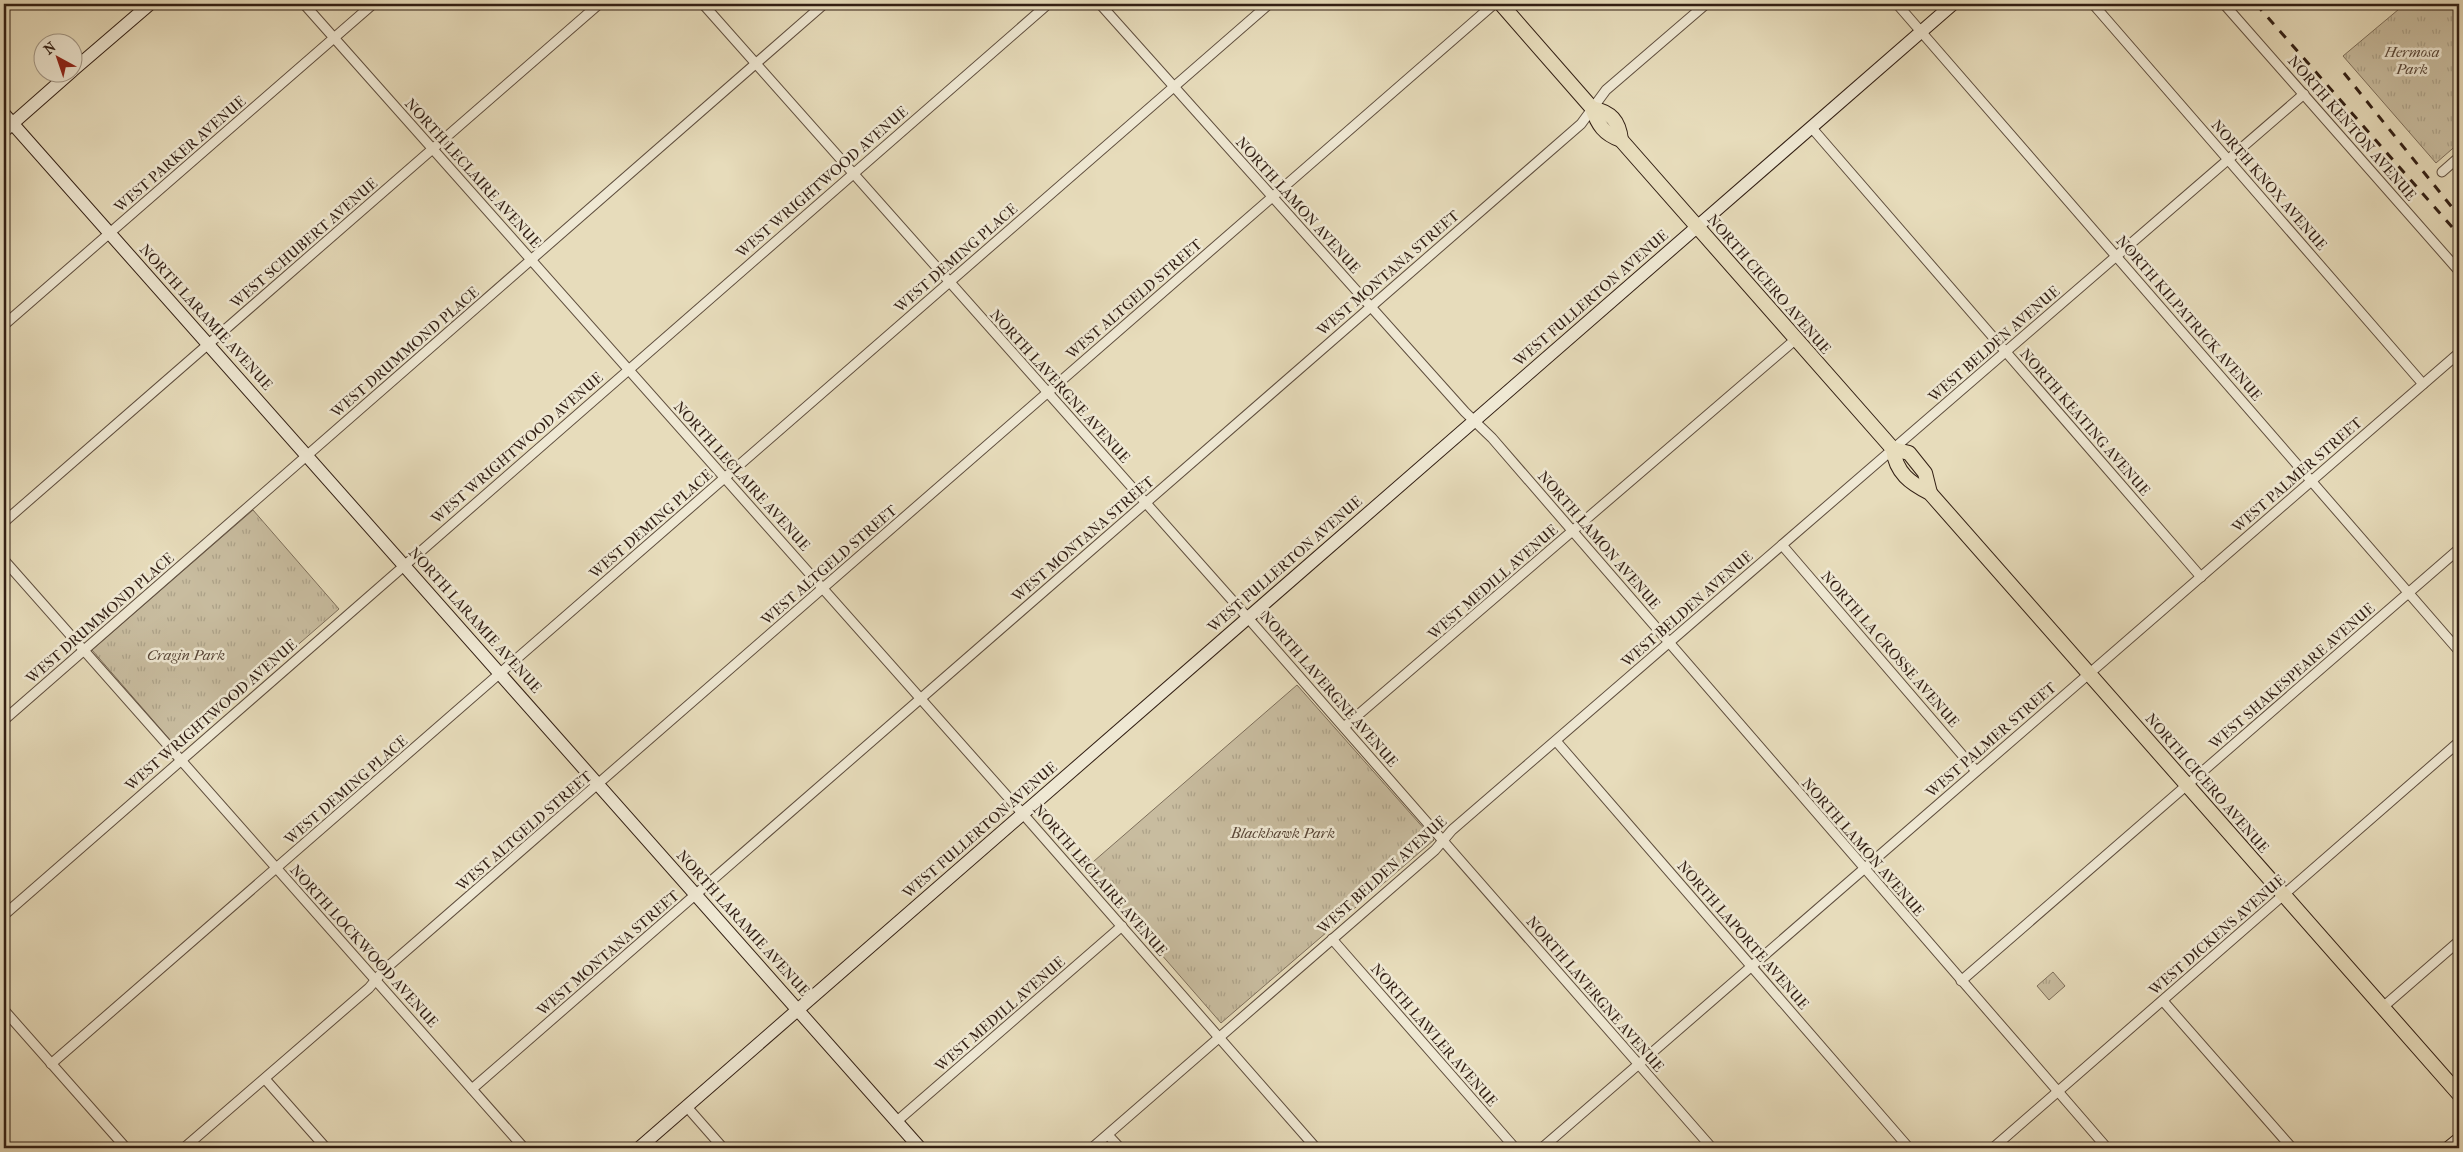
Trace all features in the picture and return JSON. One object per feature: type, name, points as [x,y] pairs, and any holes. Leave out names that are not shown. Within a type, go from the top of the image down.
[{"type":"main road","points":[[82,63],[150,4]]},
{"type":"main road","name":"NORTH CICERO AVENUE","points":[[1501,4],[1592,108],[1606,111],[1620,126],[1621,140],[1893,449],[1909,453],[1924,473],[1930,493],[2459,1094]]},
{"type":"main road","name":"WEST FULLERTON AVENUE","points":[[639,1148],[1953,4]]},
{"type":"main road","points":[[7,123],[59,82]]},
{"type":"main road","name":"NORTH LARAMIE AVENUE","points":[[7,123],[110,233],[209,344],[920,1148]]},
{"type":"main road","points":[[2448,1148],[2459,1139]]},
{"type":"street","name":"NORTH LECLAIRE AVENUE","points":[[304,4],[1023,814],[1316,1148]]},
{"type":"street","name":"WEST PARKER AVENUE","points":[[4,325],[373,4]]},
{"type":"street","name":"WEST SCHUBERT AVENUE","points":[[4,522],[599,4]]},
{"type":"street","name":"NORTH LAVERGNE AVENUE","points":[[703,4],[1248,618],[1712,1148]]},
{"type":"street","name":"WEST DRUMMOND PLACE","points":[[4,720],[824,4]]},
{"type":"street","name":"WEST WRIGHTWOOD AVENUE","points":[[4,915],[1048,4]]},
{"type":"street","name":"NORTH LAMON AVENUE","points":[[1100,4],[1370,306],[1474,421],[1492,438],[2107,1148]]},
{"type":"street","name":"WEST DEMING PLACE","points":[[51,1064],[1269,4]]},
{"type":"street","name":"WEST ALTGELD STREET","points":[[184,1148],[265,1079],[376,980],[384,970],[1494,4]]},
{"type":"street","name":"WEST MONTANA STREET","points":[[472,1089],[1581,124],[1606,90],[1706,4]]},
{"type":"street","name":"NORTH KILPATRICK AVENUE","points":[[1897,4],[2459,651]]},
{"type":"street","name":"NORTH KNOX AVENUE","points":[[2093,4],[2423,384]]},
{"type":"street","name":"NORTH KENTON AVENUE","points":[[2224,4],[2459,271]]},
{"type":"street","name":"WEST BELDEN AVENUE","points":[[1092,1148],[1556,741],[2304,94]]},
{"type":"street","name":"NORTH KEATING AVENUE","points":[[1811,127],[2200,577]]},
{"type":"street","points":[[2442,172],[2459,157]]},
{"type":"street","name":"WEST MEDILL AVENUE","points":[[1344,728],[1796,339]]},
{"type":"street","name":"WEST PALMER STREET","points":[[1542,1148],[2459,353]]},
{"type":"street","name":"NORTH LA CROSSE AVENUE","points":[[1782,545],[1976,771]]},
{"type":"street","name":"WEST SHAKESPEARE AVENUE","points":[[1961,981],[2459,549]]},
{"type":"street","name":"NORTH LOCKWOOD AVENUE","points":[[4,560],[524,1148]]},
{"type":"street","name":"NORTH LAPORTE AVENUE","points":[[1556,741],[1909,1148]]},
{"type":"street","name":"WEST DICKENS AVENUE","points":[[1993,1148],[2459,742]]},
{"type":"street","name":"WEST MEDILL AVENUE","points":[[896,1122],[1122,926]]},
{"type":"street","name":"NORTH LAWLER AVENUE","points":[[1332,939],[1515,1148]]},
{"type":"street","points":[[2383,1007],[2459,941]]},
{"type":"street","points":[[2163,1000],[2292,1148]]},
{"type":"street","points":[[4,1010],[126,1148]]},
{"type":"street","points":[[265,1079],[326,1148]]},
{"type":"street","points":[[687,1107],[723,1148]]},
{"type":"street","points":[[1108,1135],[1120,1148]]},
{"type":"green space","name":"Hermosa Park","points":[[2405,4],[2459,4],[2459,143],[2436,163],[2343,56]]},
{"type":"green space","name":"Cragin Park","points":[[253,510],[339,609],[178,749],[92,650]]},
{"type":"green space","name":"Blackhawk Park","points":[[1297,685],[1434,840],[1221,1023],[1086,868]]},
{"type":"green space","points":[[2053,972],[2065,986],[2049,1000],[2037,986]]},
{"type":"railway","points":[[2256,4],[2459,235]]},
{"type":"railway","points":[[2344,73],[2459,216]]}]
